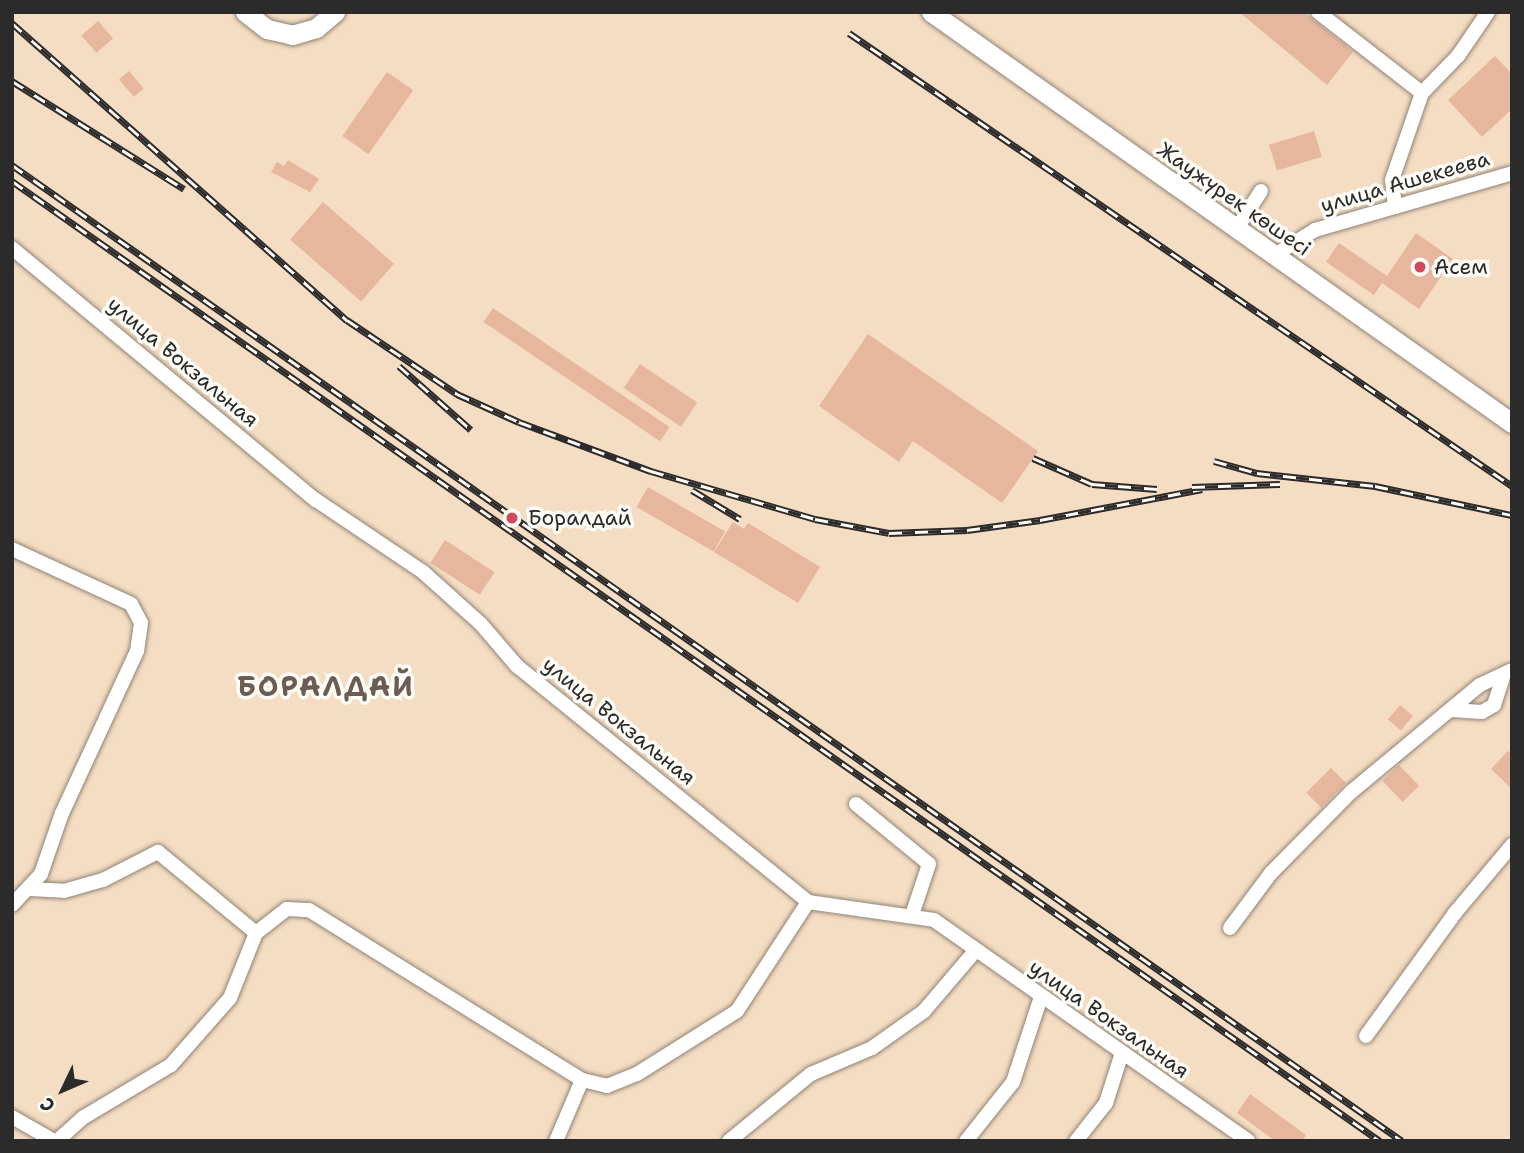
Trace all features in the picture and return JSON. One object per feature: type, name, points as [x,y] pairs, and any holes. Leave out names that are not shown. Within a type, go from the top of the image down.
[{"type":"main road","points":[[245,12],[267,29],[292,35],[316,28],[335,12]]},
{"type":"main road","name":"Жаужүрек көшесі","points":[[931,12],[1512,423]]},
{"type":"street","points":[[1318,12],[1422,93]]},
{"type":"street","points":[[1395,206],[1392,180],[1422,93],[1458,56],[1488,12]]},
{"type":"street","name":"улица Ашекеева","points":[[1275,255],[1315,230],[1512,173]]},
{"type":"street","points":[[1237,228],[1261,191]]},
{"type":"street","name":"улица Вокзальная","points":[[12,248],[316,500],[423,572],[481,624],[517,666],[808,902],[934,920],[1240,1138]]},
{"type":"street","points":[[12,549],[122,599],[141,622],[137,651],[62,813],[41,874],[12,905]]},
{"type":"street","points":[[1230,928],[1271,873],[1351,792],[1480,685],[1508,674]]},
{"type":"street","points":[[1452,710],[1482,712],[1494,705],[1508,674]]},
{"type":"street","points":[[856,804],[929,864],[912,915]]},
{"type":"street","points":[[1366,1036],[1455,913],[1512,845]]},
{"type":"street","points":[[29,889],[64,891],[103,880],[158,852],[256,933]]},
{"type":"street","points":[[12,1117],[56,1141],[84,1117],[171,1065],[230,998],[256,933],[287,909],[309,909],[582,1080],[607,1086],[636,1074],[737,1011],[808,902]]},
{"type":"street","points":[[729,1141],[811,1074],[872,1048],[924,1011],[975,951]]},
{"type":"street","points":[[966,1141],[1013,1082],[1041,997]]},
{"type":"street","points":[[1076,1141],[1106,1103],[1122,1053]]},
{"type":"street","points":[[556,1141],[582,1080]]},
{"type":"building","points":[[1239,12],[1304,12],[1353,52],[1327,85]]},
{"type":"building","points":[[98,21],[113,38],[96,53],[81,35]]},
{"type":"building","points":[[1495,56],[1512,74],[1512,109],[1482,137],[1448,100]]},
{"type":"building","points":[[129,71],[144,89],[134,97],[119,79]]},
{"type":"building","points":[[387,72],[413,90],[368,154],[342,136]]},
{"type":"building","points":[[1314,131],[1322,157],[1277,171],[1269,145]]},
{"type":"building","points":[[288,160],[319,179],[310,192],[271,172],[277,162],[284,166]]},
{"type":"building","points":[[323,202],[394,264],[361,301],[290,240]]},
{"type":"building","name":"Асем","points":[[1416,233],[1453,259],[1419,309],[1382,283],[1374,295],[1326,262],[1339,243],[1387,276]]},
{"type":"building","points":[[493,308],[670,427],[660,441],[483,322]]},
{"type":"building","points":[[868,334],[1038,451],[1002,503],[913,441],[899,462],[819,406]]},
{"type":"building","points":[[640,364],[697,403],[681,427],[624,388]]},
{"type":"building","points":[[648,487],[725,532],[714,551],[636,507]]},
{"type":"building","points":[[733,522],[744,529],[748,523],[820,567],[798,603],[714,552]]},
{"type":"building","name":"Боралдай","points":[[445,540],[494,572],[480,595],[430,563]]},
{"type":"building","points":[[1400,705],[1413,716],[1401,730],[1388,720]]},
{"type":"building","points":[[1508,751],[1512,754],[1512,789],[1491,769]]},
{"type":"building","points":[[1399,765],[1419,786],[1403,802],[1382,781]]},
{"type":"building","points":[[1331,768],[1346,783],[1321,808],[1306,793]]},
{"type":"building","points":[[1250,1094],[1306,1135],[1302,1141],[1275,1141],[1237,1113]]},
{"type":"railway","points":[[12,23],[347,320],[457,394],[519,422],[651,471],[815,519],[889,533],[967,530],[1040,520],[1202,489]]},
{"type":"railway","points":[[849,33],[1512,486]]},
{"type":"railway","points":[[12,81],[184,189]]},
{"type":"railway","points":[[12,165],[1402,1141]]},
{"type":"railway","points":[[12,181],[1380,1141]]},
{"type":"railway","points":[[399,366],[471,430]]},
{"type":"railway","points":[[1033,458],[1092,484],[1157,489]]},
{"type":"railway","points":[[1214,461],[1257,473],[1375,486],[1512,515]]},
{"type":"railway","points":[[1192,487],[1280,484]]},
{"type":"railway","points":[[692,490],[740,519]]},
{"type":"place","name":"Асем","points":[[1420,267]]},
{"type":"place","name":"Боралдай","points":[[512,518]]},
{"type":"district","name":"БОРАЛДАЙ","points":[[326,686]]}]
